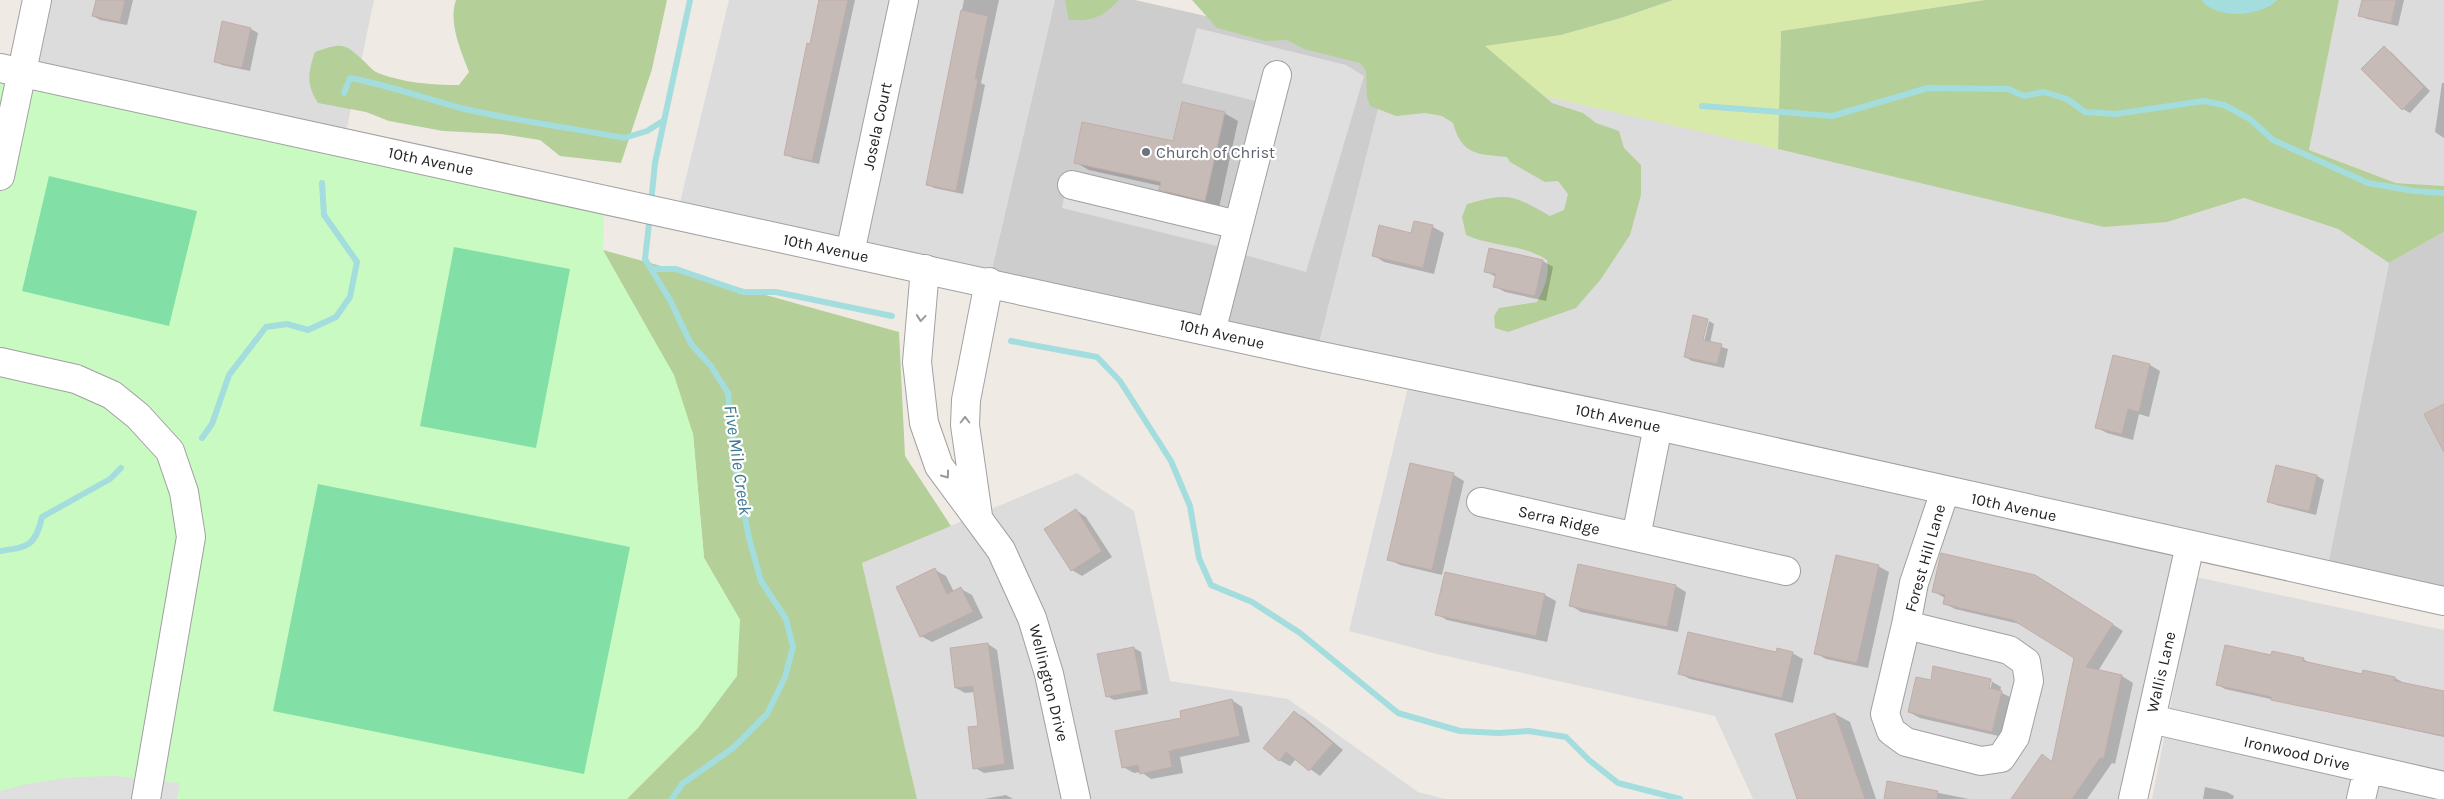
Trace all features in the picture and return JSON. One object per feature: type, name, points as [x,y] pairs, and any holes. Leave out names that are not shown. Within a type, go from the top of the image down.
[{"type":"street","points":[[0,176],[11,70],[37,0]]},
{"type":"street","name":"Josela Court","points":[[850,253],[904,0]]},
{"type":"street","name":"10th Avenue","points":[[11,70],[1211,332],[1658,426],[1945,492],[2444,601]]},
{"type":"street","points":[[1211,332],[1277,76]]},
{"type":"street","points":[[1072,185],[1238,224]]},
{"type":"street","name":"Wellington Drive","points":[[925,269],[918,362],[924,423],[939,466],[1001,550],[1032,618],[1049,674],[1076,799]]},
{"type":"street","name":"Wellington Drive","points":[[978,520],[965,426],[966,400],[989,282]]},
{"type":"street","points":[[0,362],[76,379],[112,395],[138,416],[170,451],[184,492],[191,538],[146,799]]},
{"type":"street","points":[[1636,537],[1658,426]]},
{"type":"street","name":"Forest Hill Lane","points":[[1906,625],[2009,650],[2026,662],[2029,681],[2015,736],[2002,758],[1982,760],[1906,742],[1891,730],[1885,714],[1914,583],[1945,492]]},
{"type":"street","name":"Serra Ridge","points":[[1481,502],[1786,571]]},
{"type":"street","name":"Wallis Lane","points":[[2133,799],[2190,545]]},
{"type":"street","name":"Ironwood Drive","points":[[2151,719],[2444,786]]},
{"type":"street","points":[[2361,799],[2368,769]]},
{"type":"shaded area","points":[[37,0],[374,0],[344,142],[22,73]]},
{"type":"shaded area","points":[[729,0],[1055,0],[989,282],[677,215]]},
{"type":"shaded area","points":[[1055,0],[1135,0],[1391,58],[1316,355],[989,282]]},
{"type":"shaded area","points":[[2339,0],[2444,0],[2444,186],[2396,183],[2309,150]]},
{"type":"shaded area","points":[[1197,28],[1346,65],[1364,76],[1306,272],[1241,254],[1280,107],[1182,83]]},
{"type":"shaded area","points":[[1391,58],[1999,201],[2167,222],[2244,198],[2338,229],[2389,263],[2326,575],[2190,546],[2133,799],[1753,799],[1715,716],[1437,654],[1349,631],[1411,375],[1316,355]]},
{"type":"shaded area","points":[[1066,188],[1223,228],[1217,246],[1062,208]]},
{"type":"shaded area","points":[[2444,232],[2444,601],[2326,575],[2389,263]]},
{"type":"shaded area","points":[[1077,473],[1134,511],[1170,681],[1288,699],[1418,792],[1445,799],[917,799],[862,563]]},
{"type":"shaded area","points":[[2196,577],[2444,630],[2444,799],[2152,799]]},
{"type":"shaded area","points":[[116,776],[180,783],[177,799],[0,799],[0,791],[32,783],[76,777]]},
{"type":"green space","points":[[456,0],[667,0],[652,69],[621,163],[560,156],[540,140],[501,134],[443,131],[389,121],[366,112],[318,103],[311,90],[309,78],[315,52],[338,46],[348,48],[378,73],[418,83],[459,85],[469,72],[454,27]]},
{"type":"green space","points":[[1065,0],[1119,0],[1102,15],[1090,19],[1069,20]]},
{"type":"green space","points":[[1192,0],[1673,0],[1621,18],[1561,35],[1485,46],[1552,103],[1583,113],[1596,123],[1619,131],[1624,148],[1641,165],[1641,195],[1630,235],[1601,279],[1576,308],[1508,332],[1495,328],[1494,316],[1499,308],[1537,302],[1546,282],[1547,260],[1528,251],[1486,242],[1466,235],[1462,217],[1467,204],[1492,198],[1510,198],[1519,200],[1550,216],[1564,210],[1568,194],[1558,181],[1545,182],[1510,162],[1507,157],[1480,154],[1472,151],[1461,142],[1453,123],[1442,116],[1425,113],[1396,116],[1370,106],[1367,97],[1366,71],[1360,63],[1304,49],[1287,40],[1265,41],[1217,28]]},
{"type":"green space","points":[[1673,0],[1985,0],[1781,31],[1778,149],[1543,96],[1484,45],[1561,35],[1621,18]]},
{"type":"green space","points":[[1985,0],[2339,0],[2309,150],[2396,183],[2444,186],[2444,232],[2389,263],[2338,229],[2244,198],[2167,222],[2104,227],[1778,149],[1781,31]]},
{"type":"green space","points":[[0,68],[604,199],[603,250],[674,375],[693,434],[704,558],[740,620],[737,676],[698,728],[627,799],[0,799]]},
{"type":"green space","points":[[49,176],[197,211],[169,326],[22,291]]},
{"type":"green space","points":[[454,247],[570,269],[536,448],[420,426]]},
{"type":"green space","points":[[603,250],[899,332],[905,456],[951,526],[862,563],[917,799],[627,799],[740,620],[704,558],[693,434]]},
{"type":"green space","points":[[318,484],[630,547],[584,774],[273,711]]},
{"type":"water","points":[[2201,0],[2277,0],[2270,6],[2260,10],[2239,14],[2217,11]]},
{"type":"building","points":[[96,0],[125,0],[120,22],[92,16]]},
{"type":"building","points":[[819,0],[848,0],[812,161],[784,155],[807,43],[810,44]]},
{"type":"building","points":[[2362,0],[2396,0],[2391,23],[2358,16]]},
{"type":"building","points":[[961,10],[988,16],[956,191],[926,185]]},
{"type":"building","points":[[222,21],[251,28],[242,68],[214,62]]},
{"type":"building","points":[[2384,46],[2424,87],[2402,110],[2361,69]]},
{"type":"building","name":"Church of Christ","points":[[1182,102],[1225,112],[1205,201],[1159,190],[1161,182],[1074,163],[1082,122],[1173,141]]},
{"type":"building","points":[[1414,221],[1433,225],[1423,268],[1372,256],[1379,225],[1411,233]]},
{"type":"building","points":[[1489,248],[1543,260],[1535,296],[1493,287],[1496,274],[1484,272]]},
{"type":"building","points":[[1693,315],[1708,319],[1703,340],[1722,344],[1717,364],[1684,357]]},
{"type":"building","points":[[2113,355],[2150,364],[2139,412],[2128,409],[2122,434],[2095,428]]},
{"type":"building","points":[[2444,404],[2444,452],[2424,414]]},
{"type":"building","points":[[1410,463],[1454,473],[1432,570],[1387,560]]},
{"type":"building","points":[[2276,465],[2317,475],[2309,511],[2267,502]]},
{"type":"building","points":[[1076,509],[1102,551],[1071,571],[1044,529]]},
{"type":"building","points":[[1941,553],[2035,575],[2113,624],[2086,667],[2122,675],[2104,758],[2100,758],[2072,799],[2011,799],[2042,754],[2052,762],[2074,658],[2013,620],[1943,604],[1945,595],[1932,592]]},
{"type":"building","points":[[1836,555],[1879,565],[1857,663],[1814,654]]},
{"type":"building","points":[[1578,564],[1676,585],[1667,627],[1569,606]]},
{"type":"building","points":[[935,568],[947,594],[961,587],[973,612],[920,637],[896,587]]},
{"type":"building","points":[[1445,572],[1545,594],[1536,636],[1435,615]]},
{"type":"building","points":[[1688,632],[1776,652],[1777,648],[1793,652],[1782,698],[1678,674]]},
{"type":"building","points":[[988,643],[1005,764],[973,769],[968,727],[978,726],[973,686],[955,688],[950,648]]},
{"type":"building","points":[[2225,645],[2271,655],[2272,651],[2304,658],[2303,661],[2362,674],[2363,670],[2395,677],[2395,681],[2444,691],[2444,736],[2271,700],[2271,697],[2216,685]]},
{"type":"building","points":[[1134,647],[1142,690],[1106,697],[1097,654]]},
{"type":"building","points":[[1933,666],[1991,679],[1989,688],[2002,691],[1992,732],[1908,712],[1916,677],[1931,680]]},
{"type":"building","points":[[1232,699],[1240,736],[1169,751],[1172,767],[1140,774],[1138,765],[1122,768],[1115,731],[1181,718],[1180,711]]},
{"type":"building","points":[[1294,711],[1333,743],[1309,771],[1286,752],[1279,761],[1263,748]]},
{"type":"building","points":[[1835,713],[1865,799],[1797,799],[1775,734]]},
{"type":"building","points":[[1887,781],[1938,791],[1937,799],[1884,799]]},
{"type":"waterway","name":"Five Mile Creek","points":[[651,203],[655,163],[690,0]]},
{"type":"waterway","points":[[344,93],[350,78],[379,84],[465,109],[624,138],[647,131],[663,121]]},
{"type":"waterway","points":[[1702,106],[1832,116],[1928,88],[2008,89],[2024,96],[2044,92],[2067,99],[2085,112],[2115,114],[2204,101],[2224,105],[2250,119],[2273,140],[2368,183],[2414,191],[2444,193]]},
{"type":"waterway","points":[[202,438],[212,424],[229,375],[266,327],[287,324],[308,330],[336,317],[350,297],[357,262],[324,215],[322,183]]},
{"type":"waterway","name":"Five Mile Creek","points":[[650,215],[645,259],[670,300],[691,344],[711,366],[728,393],[735,466],[749,538],[761,581],[786,619],[793,647],[785,677],[767,714],[733,748],[682,784],[672,799]]},
{"type":"waterway","points":[[652,269],[676,269],[743,292],[776,292],[892,316]]},
{"type":"waterway","points":[[1011,341],[1097,357],[1120,381],[1171,461],[1190,506],[1199,558],[1211,585],[1252,602],[1300,633],[1398,713],[1460,731],[1499,733],[1529,731],[1566,737],[1589,760],[1618,783],[1680,799]]},
{"type":"waterway","points":[[0,551],[18,548],[29,543],[37,534],[42,517],[110,479],[121,468]]},
{"type":"place","name":"Church of Christ","points":[[1146,152]]}]
